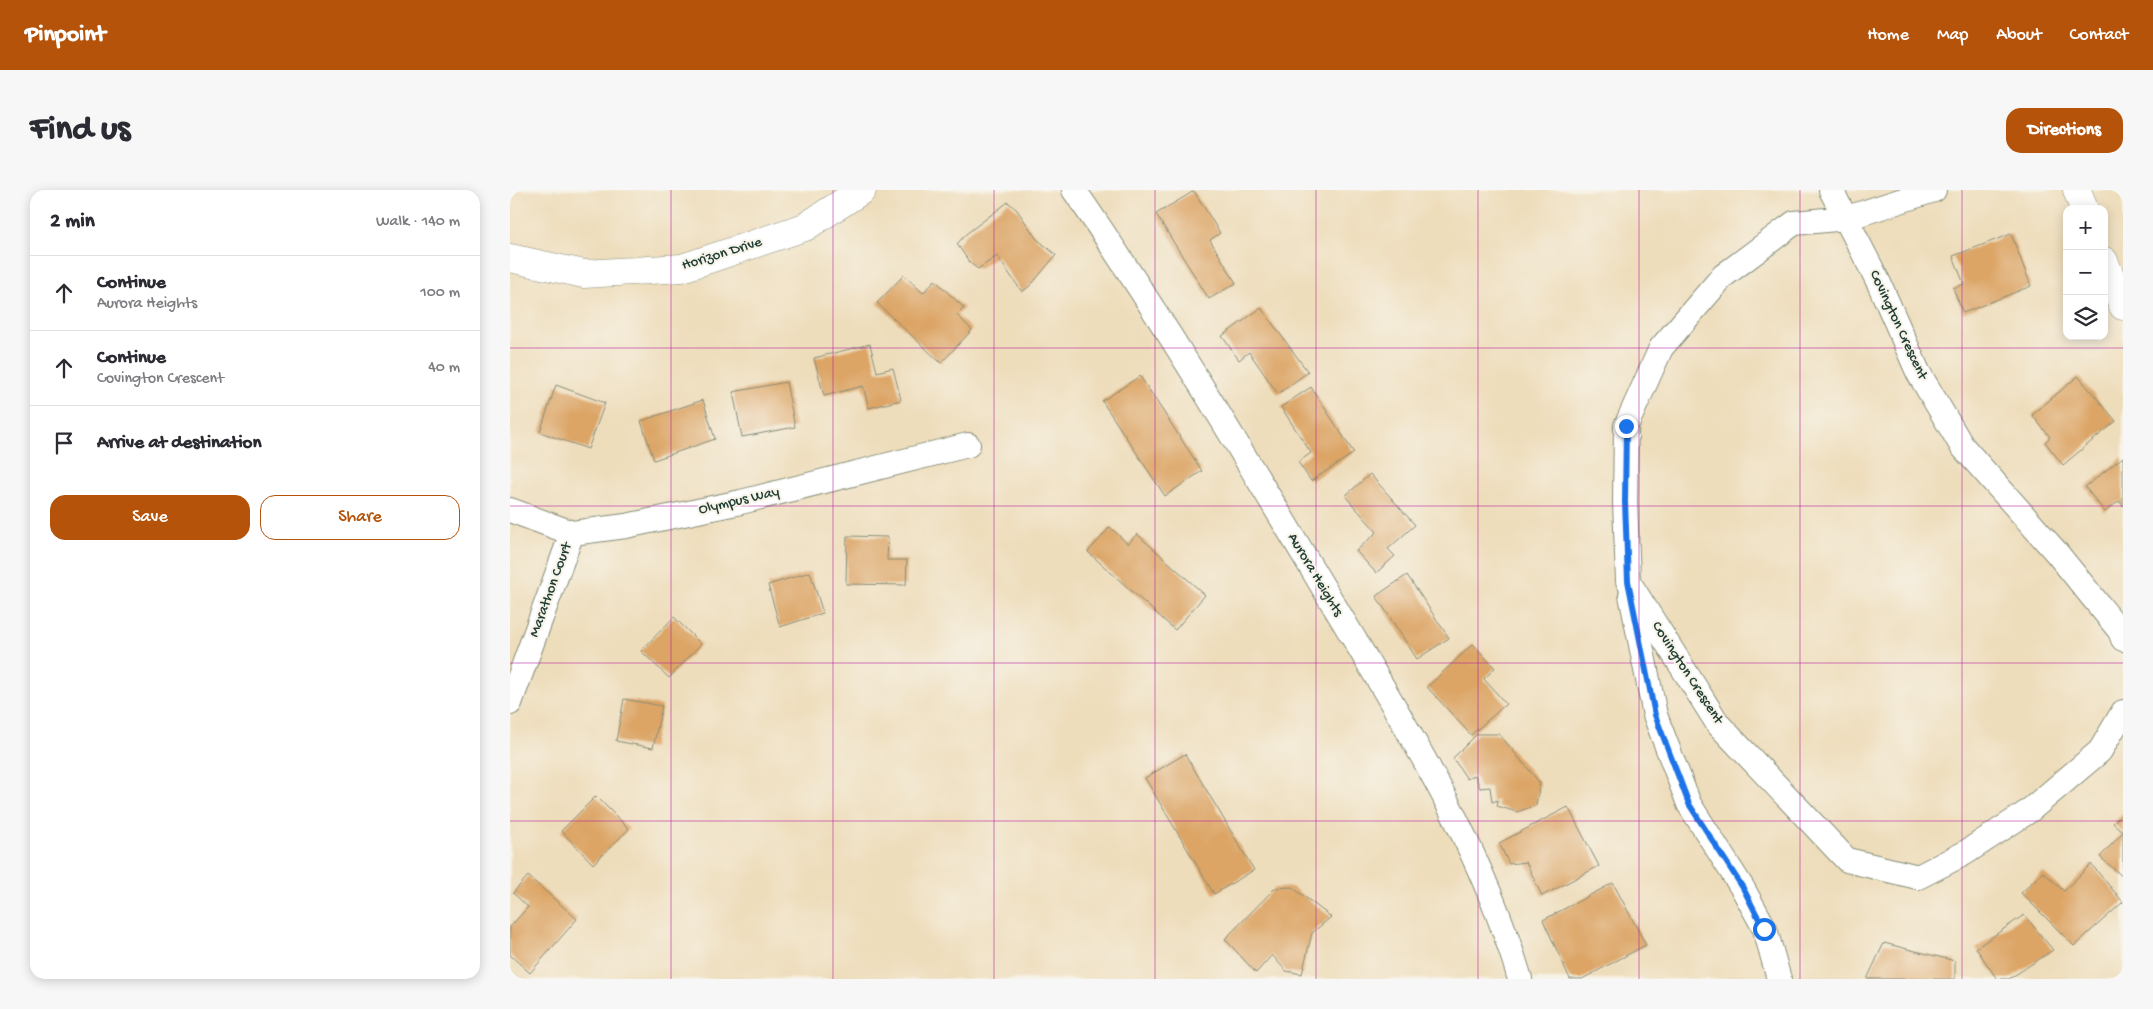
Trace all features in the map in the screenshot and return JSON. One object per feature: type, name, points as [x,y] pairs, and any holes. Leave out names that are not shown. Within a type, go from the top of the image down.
[{"type":"street","name":"Horizon Drive","points":[[510,258],[584,274],[682,268],[804,227],[862,190]]},
{"type":"street","name":"Aurora Heights","points":[[1074,190],[1124,262],[1384,689],[1466,836],[1508,938],[1520,979]]},
{"type":"street","name":"Covington Crescent","points":[[1831,190],[1878,281],[1918,372],[1962,446],[2056,552],[2120,631],[2123,639]]},
{"type":"street","points":[[1779,979],[1764,929],[1743,888],[1689,804],[1655,715],[1628,581],[1625,502],[1626,426],[1661,348],[1723,276],[1794,223],[1847,218],[1934,190]]},
{"type":"street","points":[[2077,190],[2083,205]]},
{"type":"street","points":[[2108,270],[2123,306]]},
{"type":"street","name":"Olympus Way","points":[[510,510],[572,533],[626,526],[741,502],[968,444]]},
{"type":"street","name":"Marathon Court","points":[[510,703],[572,533]]},
{"type":"street","name":"Covington Crescent","points":[[1628,581],[1718,724],[1847,860],[1918,877],[1965,854],[2029,811],[2100,751],[2123,712]]},
{"type":"building","points":[[1194,191],[1220,233],[1210,240],[1236,283],[1209,299],[1156,214]]},
{"type":"building","points":[[1008,202],[1017,210],[1036,238],[1056,255],[1031,285],[1022,292],[997,256],[978,269],[970,263],[957,244],[966,234]]},
{"type":"building","points":[[2011,234],[2031,286],[1963,313],[1953,288],[1964,284],[1953,256]]},
{"type":"building","points":[[904,275],[923,293],[935,280],[964,308],[957,315],[972,330],[941,363],[877,303]]},
{"type":"building","points":[[1261,308],[1308,372],[1278,394],[1249,352],[1239,360],[1222,336]]},
{"type":"building","points":[[870,344],[877,372],[893,368],[901,400],[869,408],[863,386],[824,396],[814,358]]},
{"type":"building","points":[[1140,376],[1202,471],[1165,496],[1102,401]]},
{"type":"building","points":[[2078,376],[2116,421],[2063,465],[2045,442],[2050,437],[2032,415]]},
{"type":"building","points":[[786,382],[795,427],[742,437],[733,392]]},
{"type":"building","points":[[556,385],[605,403],[588,449],[540,432]]},
{"type":"building","points":[[1311,387],[1354,453],[1311,481],[1298,462],[1311,453],[1281,407]]},
{"type":"building","points":[[703,400],[715,439],[654,460],[641,421]]},
{"type":"building","points":[[2123,457],[2123,506],[2119,501],[2105,512],[2085,487]]},
{"type":"building","points":[[1370,474],[1415,525],[1388,549],[1395,556],[1376,573],[1356,551],[1377,532],[1345,496]]},
{"type":"building","points":[[1110,527],[1128,544],[1137,534],[1205,595],[1175,630],[1088,552]]},
{"type":"building","points":[[847,536],[888,537],[887,560],[907,560],[906,585],[846,584]]},
{"type":"building","points":[[810,572],[823,613],[780,627],[768,585]]},
{"type":"building","points":[[1407,575],[1449,638],[1417,659],[1376,596]]},
{"type":"building","points":[[674,617],[701,644],[669,678],[641,651]]},
{"type":"building","points":[[1473,644],[1495,668],[1484,679],[1506,704],[1471,735],[1427,687]]},
{"type":"building","points":[[624,699],[662,706],[653,748],[616,741]]},
{"type":"building","points":[[1477,734],[1499,734],[1540,783],[1536,805],[1517,812],[1497,806],[1498,800],[1492,802],[1490,787],[1480,788],[1475,775],[1467,779],[1453,758]]},
{"type":"building","points":[[1185,754],[1254,870],[1214,894],[1145,778]]},
{"type":"building","points":[[596,796],[629,829],[593,864],[561,831]]},
{"type":"building","points":[[1568,807],[1599,866],[1542,896],[1526,862],[1509,864],[1499,843]]},
{"type":"building","points":[[2123,813],[2123,832],[2113,823]]},
{"type":"building","points":[[2123,832],[2123,877],[2100,857]]},
{"type":"building","points":[[2091,864],[2123,902],[2074,946],[2021,893],[2043,872],[2064,891]]},
{"type":"building","points":[[528,876],[577,919],[530,973],[510,955],[510,927],[528,907],[513,893]]},
{"type":"building","points":[[1613,883],[1646,945],[1582,979],[1570,979],[1543,920]]},
{"type":"building","points":[[1292,887],[1331,917],[1312,933],[1302,974],[1286,971],[1272,955],[1256,973],[1225,939],[1275,888]]},
{"type":"building","points":[[2024,915],[2053,950],[2009,979],[1997,979],[1976,948]]},
{"type":"building","points":[[1884,943],[1955,961],[1955,979],[1867,979]]},
{"type":"route","points":[[1626,426],[1625,502],[1628,581],[1655,715],[1689,804],[1743,888],[1764,929]]}]
